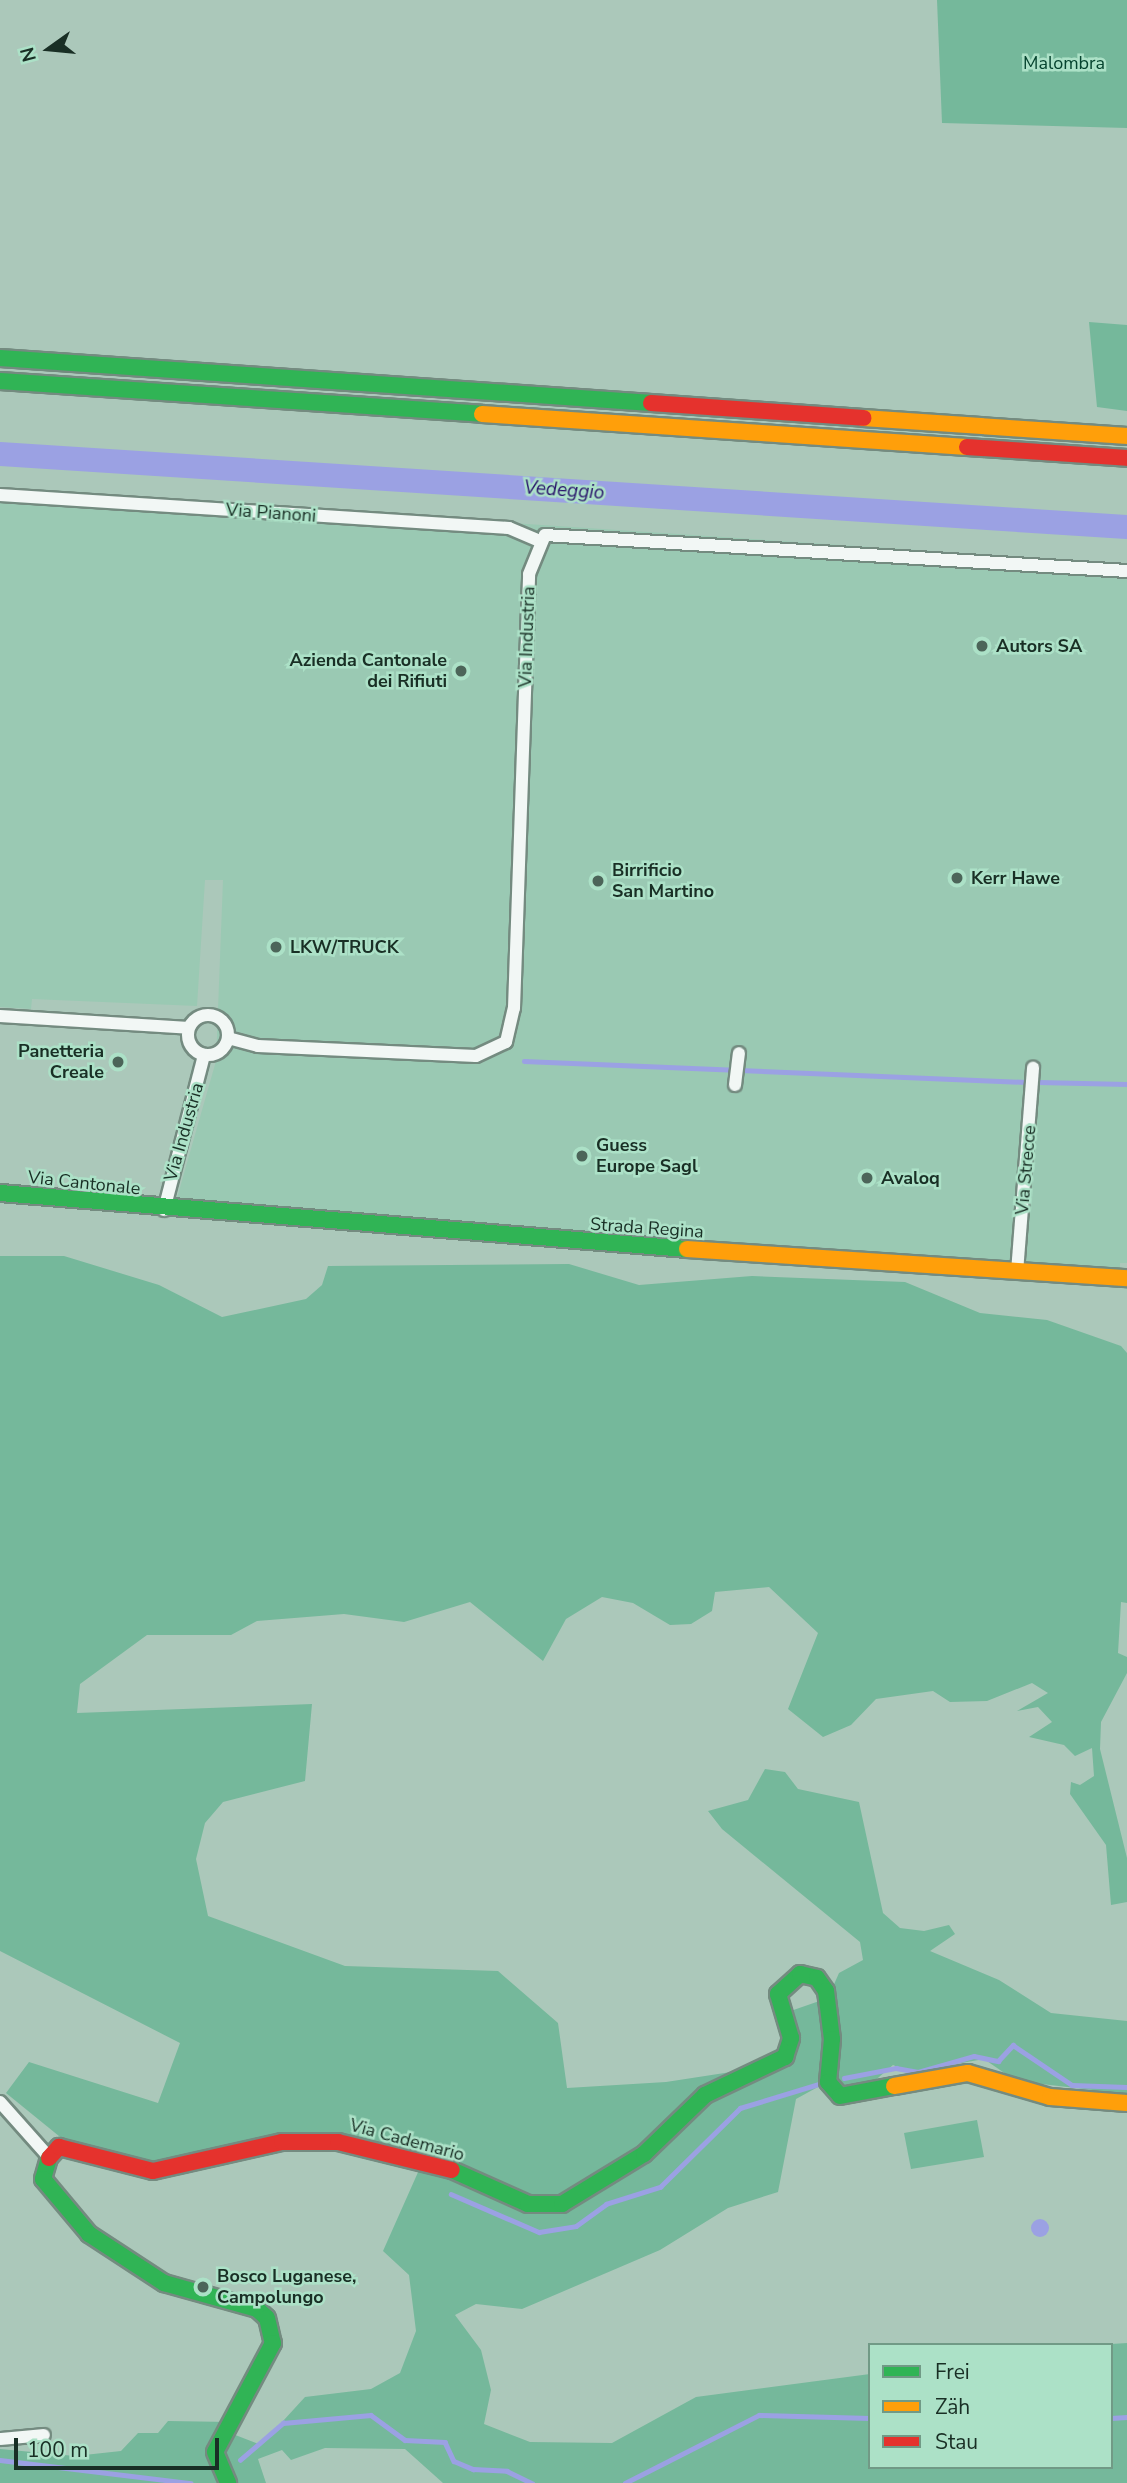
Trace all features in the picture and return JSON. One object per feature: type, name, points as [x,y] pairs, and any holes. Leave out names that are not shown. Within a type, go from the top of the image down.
[{"type":"main road","points":[[0,358],[1127,436]]},
{"type":"main road","points":[[0,381],[1127,458]]},
{"type":"main road","name":"Via Cantonale","points":[[0,1193],[164,1210]]},
{"type":"main road","name":"Strada Regina","points":[[164,1210],[1017,1272],[1125,1277]]},
{"type":"main road","name":"Via Cademario","points":[[48,2157],[74,2146],[153,2171],[282,2142],[338,2142],[446,2166],[528,2204],[562,2204],[644,2154],[705,2095],[785,2057],[792,2038],[778,1994],[800,1974],[817,1978],[826,1991],[832,2039],[828,2082],[840,2096],[968,2073],[1050,2097],[1127,2103]]},
{"type":"main road","points":[[48,2157],[46,2185],[89,2234],[164,2283],[257,2309],[267,2318],[273,2343],[215,2452],[228,2483]]},
{"type":"street","name":"Via Pianoni","points":[[0,495],[509,528],[540,541]]},
{"type":"street","points":[[540,541],[561,532],[1127,571]]},
{"type":"street","name":"Via Industria","points":[[228,1038],[258,1046],[476,1056],[506,1042],[514,1008],[529,574],[540,541]]},
{"type":"street","points":[[0,1016],[189,1028],[211,1015],[222,1021],[228,1038],[222,1050],[204,1055],[188,1041],[189,1028]]},
{"type":"street","name":"Via Industria","points":[[164,1210],[204,1055]]},
{"type":"street","points":[[735,1083],[738,1057]]},
{"type":"street","name":"Via Strecce","points":[[1017,1272],[1033,1068]]},
{"type":"street","points":[[0,2102],[48,2157]]},
{"type":"street","points":[[0,2439],[44,2435]]},
{"type":"shaded area","points":[[0,489],[1127,564],[1127,1263],[1120,1263],[1120,1276],[492,1236],[177,1198],[216,1061],[223,880],[205,880],[197,1006],[32,999],[31,1009],[0,1007]]},
{"type":"green space","name":"Malombra","points":[[937,0],[1127,0],[1127,128],[942,123]]},
{"type":"green space","points":[[1089,322],[1127,325],[1127,411],[1097,407]]},
{"type":"green space","points":[[0,1256],[64,1256],[159,1285],[222,1317],[306,1299],[322,1285],[328,1266],[569,1264],[639,1285],[752,1276],[905,1282],[980,1313],[1047,1320],[1121,1346],[1127,1353],[1127,1603],[1121,1602],[1118,1653],[1127,1657],[1127,1673],[1101,1722],[1100,1749],[1127,1858],[1127,1902],[1111,1905],[1106,1845],[1070,1794],[1071,1782],[1080,1785],[1094,1776],[1092,1748],[1075,1756],[1064,1745],[1029,1737],[1052,1722],[1038,1707],[1017,1711],[1048,1693],[1032,1683],[987,1701],[950,1702],[933,1691],[876,1699],[851,1725],[823,1737],[788,1709],[818,1633],[769,1587],[715,1592],[712,1611],[691,1624],[670,1625],[633,1603],[602,1597],[566,1619],[543,1661],[470,1602],[404,1622],[344,1614],[257,1621],[231,1635],[147,1635],[80,1684],[77,1713],[312,1704],[305,1781],[223,1802],[205,1823],[196,1859],[208,1916],[345,1966],[498,1971],[558,2023],[567,2088],[666,2082],[757,2068],[785,2056],[782,2014],[828,1998],[839,1973],[863,1960],[860,1942],[722,1829],[708,1811],[748,1800],[765,1769],[785,1772],[798,1789],[859,1802],[883,1913],[900,1928],[924,1931],[949,1925],[955,1934],[930,1951],[999,1980],[1051,2013],[1127,2021],[1127,2094],[1016,2081],[984,2059],[910,2072],[893,2065],[858,2095],[827,2082],[796,2099],[778,2192],[728,2208],[660,2250],[522,2309],[476,2304],[455,2315],[481,2350],[491,2390],[484,2424],[530,2442],[612,2443],[696,2397],[868,2374],[868,2469],[1113,2469],[1113,2344],[1127,2343],[1127,2483],[443,2483],[405,2449],[325,2448],[291,2460],[282,2450],[258,2459],[266,2483],[0,2483],[0,2449],[75,2456],[121,2451],[138,2433],[158,2433],[168,2421],[230,2422],[225,2431],[261,2445],[305,2397],[371,2389],[400,2373],[416,2331],[409,2275],[383,2251],[423,2161],[319,2140],[176,2169],[70,2145],[6,2093],[29,2062],[158,2103],[180,2043],[0,1951]]},
{"type":"green space","points":[[977,2120],[984,2157],[911,2169],[904,2133]]},
{"type":"water","points":[[1040,2219],[1046,2222],[1049,2228],[1046,2234],[1040,2237],[1034,2234],[1031,2228],[1034,2222]]},
{"type":"waterway","name":"Vedeggio","points":[[0,454],[1127,527]]},
{"type":"waterway","points":[[524,1061],[1026,1082]]},
{"type":"waterway","points":[[1038,1082],[1127,1084]]},
{"type":"waterway","points":[[844,2078],[896,2068],[918,2072],[974,2056],[998,2061],[1013,2045],[1072,2085],[1127,2087]]},
{"type":"waterway","points":[[451,2194],[539,2232],[576,2226],[606,2204],[660,2187],[740,2108],[819,2084]]},
{"type":"waterway","points":[[240,2460],[283,2423],[371,2415],[405,2440],[445,2442],[454,2461],[473,2469],[507,2471],[532,2483]]},
{"type":"waterway","points":[[625,2483],[759,2415],[868,2418]]},
{"type":"waterway","points":[[1113,2418],[1127,2417]]},
{"type":"waterway","points":[[0,2460],[191,2483]]},
{"type":"traffic: fast","points":[[0,358],[651,403]]},
{"type":"traffic: fast","points":[[0,381],[482,414]]},
{"type":"traffic: fast","points":[[0,1193],[687,1249]]},
{"type":"traffic: fast","points":[[452,2170],[528,2204],[562,2204],[644,2154],[705,2095],[785,2057],[791,2038],[778,1994],[800,1974],[817,1978],[826,1991],[832,2039],[828,2082],[840,2096],[894,2086]]},
{"type":"traffic: fast","points":[[49,2158],[43,2179],[89,2234],[164,2283],[257,2309],[267,2318],[273,2343],[215,2452],[228,2483]]},
{"type":"traffic: slow","points":[[482,414],[967,447]]},
{"type":"traffic: slow","points":[[863,418],[1127,436]]},
{"type":"traffic: slow","points":[[687,1249],[1127,1278]]},
{"type":"traffic: slow","points":[[894,2086],[968,2073],[1050,2097],[1127,2103]]},
{"type":"traffic: jam","points":[[651,403],[863,418]]},
{"type":"traffic: jam","points":[[967,447],[1127,458]]},
{"type":"traffic: jam","points":[[49,2158],[59,2147],[153,2171],[282,2142],[338,2142],[452,2170]]},
{"type":"place","name":"Autors SA","points":[[982,646]]},
{"type":"place","name":"Azienda Cantonale dei Rifiuti","points":[[461,671]]},
{"type":"place","name":"Kerr Hawe","points":[[957,878]]},
{"type":"place","name":"Birrificio San Martino","points":[[598,881]]},
{"type":"place","name":"LKW/TRUCK","points":[[276,947]]},
{"type":"place","name":"Panetteria Creale","points":[[118,1062]]},
{"type":"place","name":"Guess Europe Sagl","points":[[582,1156]]},
{"type":"place","name":"Avaloq","points":[[867,1178]]},
{"type":"place","name":"Bosco Luganese, Campolungo","points":[[203,2287]]}]
